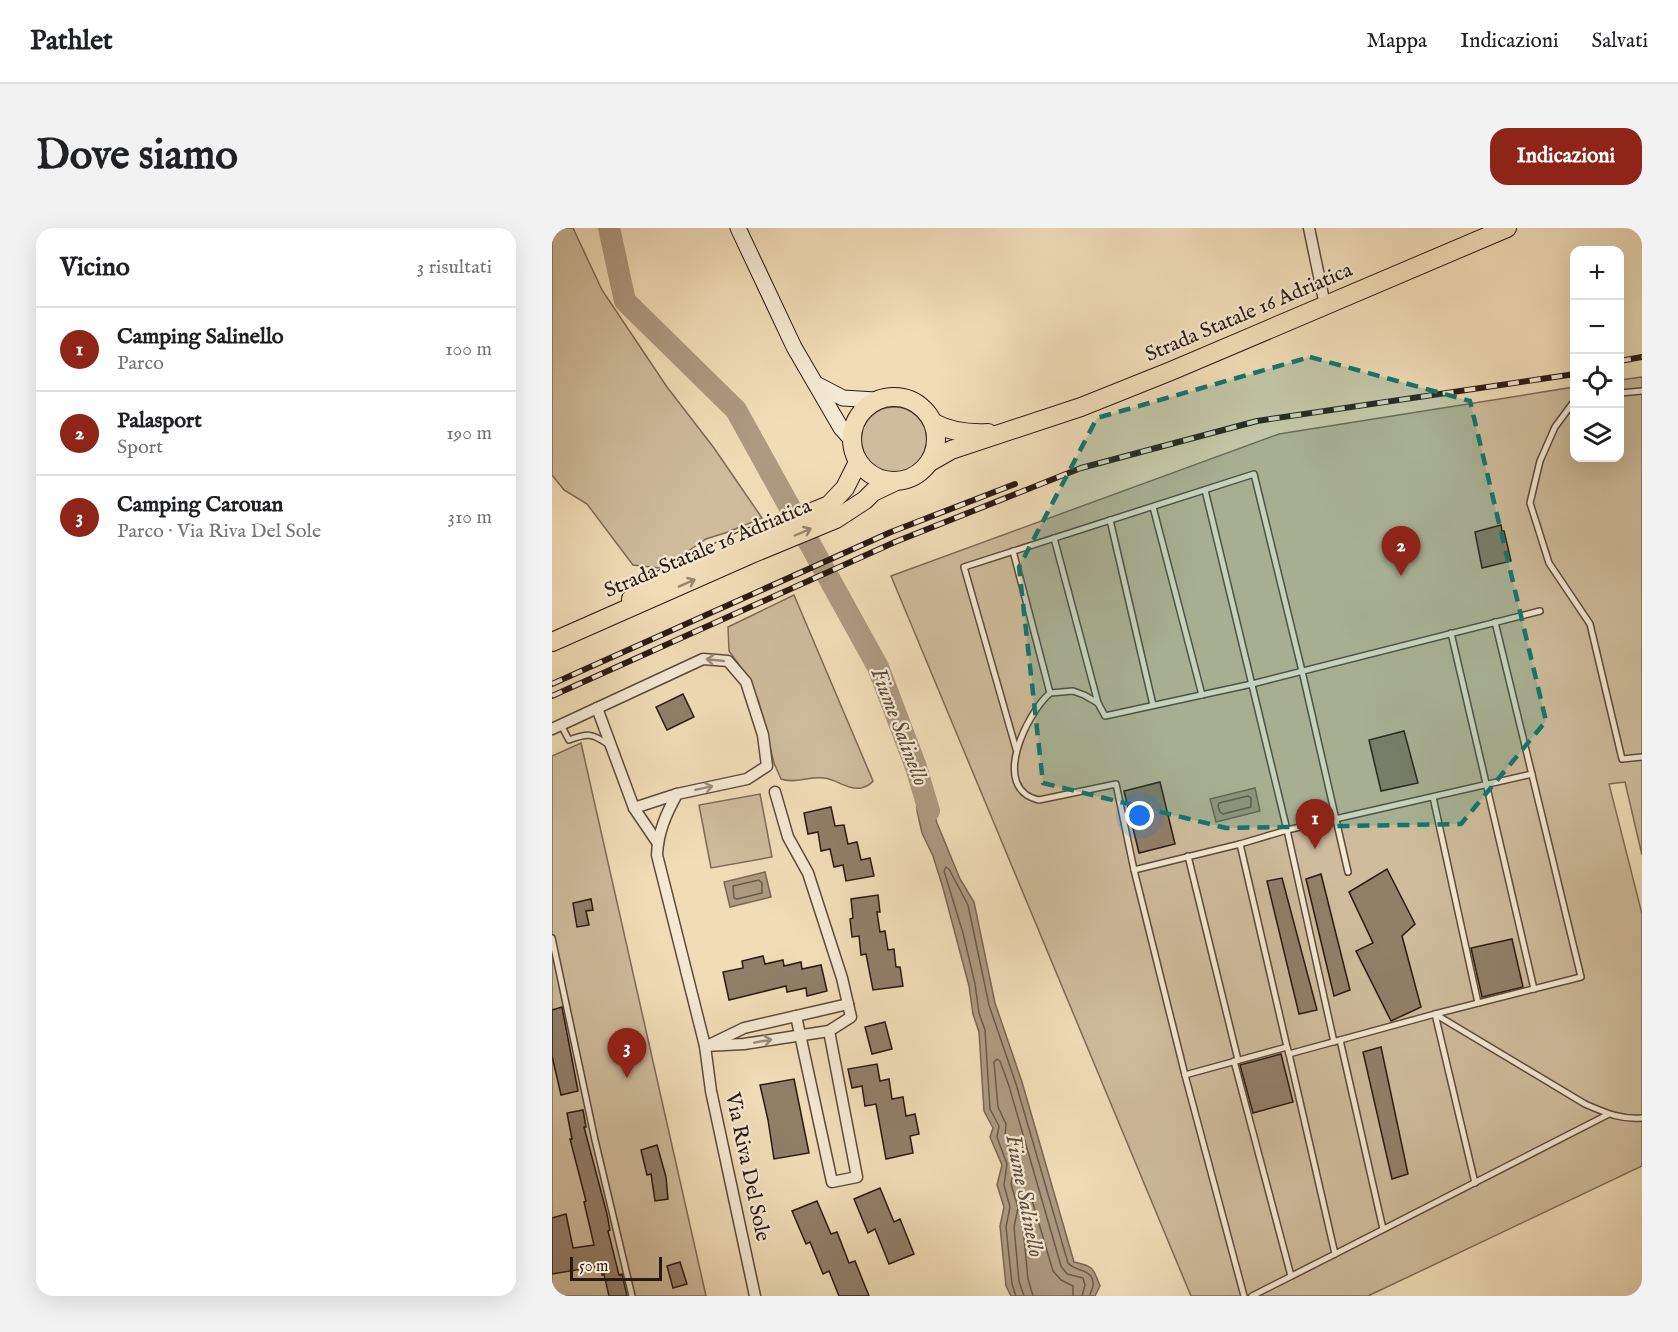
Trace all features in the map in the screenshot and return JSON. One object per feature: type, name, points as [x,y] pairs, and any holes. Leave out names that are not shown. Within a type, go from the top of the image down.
[{"type":"main road","points":[[738,228],[794,347],[841,428],[851,439]]},
{"type":"main road","name":"Strada Statale 16 Adriatica","points":[[552,642],[594,623],[654,584],[745,548],[836,519],[873,492],[894,482],[908,479],[951,450],[1081,407],[1507,228]]},
{"type":"main road","points":[[816,384],[843,398],[875,400],[888,396],[915,401],[926,410],[934,423],[937,435],[936,449],[930,462]]},
{"type":"main road","points":[[875,400],[858,416],[853,427],[851,439],[853,451],[858,462],[868,472],[880,479],[894,482]]},
{"type":"main road","name":"Strada Statale 16 Adriatica","points":[[934,423],[972,434],[1005,433]]},
{"type":"main road","name":"Strada Statale 16 Adriatica","points":[[745,548],[829,505],[845,488],[858,462]]},
{"type":"street","points":[[1309,228],[1325,305]]},
{"type":"street","points":[[556,727],[703,659],[728,661],[746,682],[763,735],[767,766],[747,779],[677,794],[634,808]]},
{"type":"street","name":"Via Riva Del Sole","points":[[597,708],[634,808],[657,842]]},
{"type":"street","points":[[705,1046],[744,1044],[829,1031],[851,1017],[808,873],[788,837],[775,792]]},
{"type":"street","name":"Via Riva Del Sole","points":[[677,794],[664,817],[657,842],[657,855],[705,1046],[711,1091],[755,1296]]},
{"type":"street","points":[[705,1046],[744,1028],[848,1004]]},
{"type":"street","points":[[796,1016],[832,1182],[857,1177],[829,1031]]},
{"type":"lane","points":[[1624,393],[1642,391]]},
{"type":"lane","points":[[1570,407],[1555,427],[1540,461],[1530,503],[1549,562],[1590,624],[1622,759],[1642,757]]},
{"type":"lane","points":[[1244,1296],[1185,1075],[1134,870],[1116,784],[1049,799],[1029,798],[1019,786],[1015,774],[1016,749],[964,567],[1254,474],[1348,872]]},
{"type":"lane","points":[[1205,490],[1383,1229]]},
{"type":"lane","points":[[1153,507],[1202,695]]},
{"type":"lane","points":[[1110,520],[1153,705]]},
{"type":"lane","points":[[1054,538],[1098,703],[1105,716],[1252,684],[1540,611]]},
{"type":"lane","points":[[1013,551],[1050,693]]},
{"type":"lane","points":[[1288,1054],[1581,977],[1496,622]]},
{"type":"lane","points":[[1451,633],[1534,989]]},
{"type":"lane","points":[[1016,749],[1037,706],[1050,693],[1073,691],[1098,703]]},
{"type":"lane","points":[[556,727],[569,740],[583,735],[595,735],[611,747]]},
{"type":"lane","points":[[1134,870],[1287,830],[1532,774]]},
{"type":"lane","points":[[1433,797],[1478,1003]]},
{"type":"lane","points":[[1240,844],[1335,1254]]},
{"type":"lane","points":[[1188,856],[1236,1061],[1291,1276]]},
{"type":"lane","points":[[552,938],[595,1140],[632,1296]]},
{"type":"lane","points":[[1435,1014],[1585,1104],[1624,1118],[1642,1118]]},
{"type":"lane","points":[[1435,1014],[1474,1183]]},
{"type":"lane","points":[[1185,1075],[1287,1047]]},
{"type":"lane","points":[[1252,1296],[1609,1114]]},
{"type":"highlighted area","points":[[1310,357],[1470,401],[1546,721],[1461,824],[1226,828],[1043,783],[1019,567],[1097,418]]},
{"type":"shaded area","points":[[552,228],[573,228],[602,290],[667,387],[714,448],[762,518],[706,539],[659,568],[633,565],[587,504],[564,490],[552,475]]},
{"type":"shaded area","points":[[1642,377],[1642,855],[1625,782],[1609,784],[1642,914],[1642,1166],[1368,1296],[1191,1296],[891,576],[1279,434],[1570,388],[1570,462],[1624,462],[1624,379]]},
{"type":"shaded area","points":[[887,407],[901,407],[913,412],[922,421],[927,440],[925,453],[918,464],[901,473],[887,473],[875,468],[866,459],[861,447],[861,433],[866,421],[875,412]]},
{"type":"shaded area","points":[[794,595],[873,781],[864,787],[851,787],[824,778],[792,781],[781,779],[774,763],[759,703],[750,680],[729,651],[728,627]]},
{"type":"shaded area","points":[[581,743],[706,1296],[552,1296],[552,756]]},
{"type":"shaded area","points":[[760,794],[772,857],[711,868],[699,805]]},
{"type":"water","points":[[924,779],[937,823],[960,879],[974,902],[995,1003],[1022,1082],[1074,1262],[1089,1266],[1094,1271],[1100,1286],[1095,1296],[1011,1296],[1006,1286],[1000,1226],[1004,1207],[997,1185],[1002,1165],[990,1137],[993,1128],[984,1111],[979,1032],[973,1014],[969,986],[943,888],[933,856],[922,833],[917,811],[916,785]]},
{"type":"water","points":[[1255,788],[1260,811],[1216,822],[1210,799]]},
{"type":"water","points":[[765,872],[771,897],[730,907],[724,882]]},
{"type":"building","points":[[1501,525],[1511,561],[1482,568],[1475,532]]},
{"type":"building","points":[[683,694],[694,717],[667,730],[656,707]]},
{"type":"building","points":[[1404,731],[1418,783],[1381,791],[1369,740]]},
{"type":"building","points":[[1160,782],[1175,844],[1139,853],[1124,791]]},
{"type":"building","points":[[831,807],[835,826],[844,825],[848,844],[857,842],[861,860],[870,858],[874,876],[846,881],[843,865],[834,867],[830,849],[821,851],[818,832],[808,834],[804,813]]},
{"type":"building","points":[[1387,869],[1415,924],[1402,936],[1421,1007],[1391,1021],[1356,951],[1373,943],[1349,892]]},
{"type":"building","points":[[1321,874],[1350,990],[1334,996],[1306,879]]},
{"type":"building","points":[[1282,878],[1317,1010],[1299,1014],[1267,881]]},
{"type":"building","points":[[878,895],[880,912],[877,912],[880,932],[885,931],[888,950],[894,949],[896,967],[900,967],[903,986],[873,990],[866,954],[861,955],[859,936],[852,937],[851,899]]},
{"type":"building","points":[[591,899],[593,910],[586,911],[589,925],[577,927],[573,903]]},
{"type":"building","points":[[1512,939],[1523,987],[1482,997],[1471,948]]},
{"type":"building","points":[[763,956],[765,964],[783,960],[784,966],[801,962],[802,969],[821,965],[827,991],[807,996],[806,988],[787,992],[786,986],[729,1000],[723,972],[743,968],[742,961]]},
{"type":"building","points":[[562,1007],[578,1091],[561,1095],[552,1056],[552,1010]]},
{"type":"building","points":[[885,1022],[892,1049],[872,1054],[865,1027]]},
{"type":"building","points":[[1381,1047],[1408,1174],[1392,1179],[1363,1052]]},
{"type":"building","points":[[1281,1054],[1293,1102],[1253,1113],[1240,1065]]},
{"type":"building","points":[[877,1064],[880,1081],[889,1079],[892,1099],[903,1097],[906,1116],[915,1114],[919,1134],[910,1136],[913,1153],[886,1159],[876,1104],[865,1106],[862,1086],[852,1088],[848,1069]]},
{"type":"building","points":[[794,1079],[809,1153],[774,1159],[760,1085]]},
{"type":"building","points":[[583,1110],[586,1127],[584,1127],[607,1214],[610,1230],[608,1231],[627,1296],[609,1296],[600,1266],[552,1274],[552,1218],[566,1214],[573,1248],[594,1245],[584,1202],[586,1201],[570,1139],[572,1139],[567,1113]]},
{"type":"building","points":[[657,1145],[666,1177],[668,1199],[655,1201],[651,1174],[647,1175],[641,1150]]},
{"type":"building","points":[[880,1188],[894,1222],[900,1219],[914,1254],[889,1264],[875,1229],[868,1233],[854,1199]]},
{"type":"building","points":[[817,1201],[831,1234],[837,1232],[849,1263],[855,1261],[869,1296],[839,1296],[829,1271],[823,1274],[810,1242],[806,1244],[792,1211]]},
{"type":"building","points":[[680,1262],[687,1284],[673,1288],[667,1266]]},
{"type":"waterway","name":"Fiume Salinello","points":[[609,228],[625,301],[736,410],[878,667],[916,767],[929,811]]},
{"type":"railway","points":[[1624,360],[1642,357]]},
{"type":"railway","points":[[552,696],[895,542],[1081,468],[1257,421],[1570,375]]},
{"type":"railway","points":[[552,684],[891,532],[1015,484]]},
{"type":"place","name":"Palasport","points":[[1401,576]]},
{"type":"place","name":"Camping Salinello","points":[[1315,849]]},
{"type":"place","name":"Camping Carouan","points":[[627,1078]]}]
